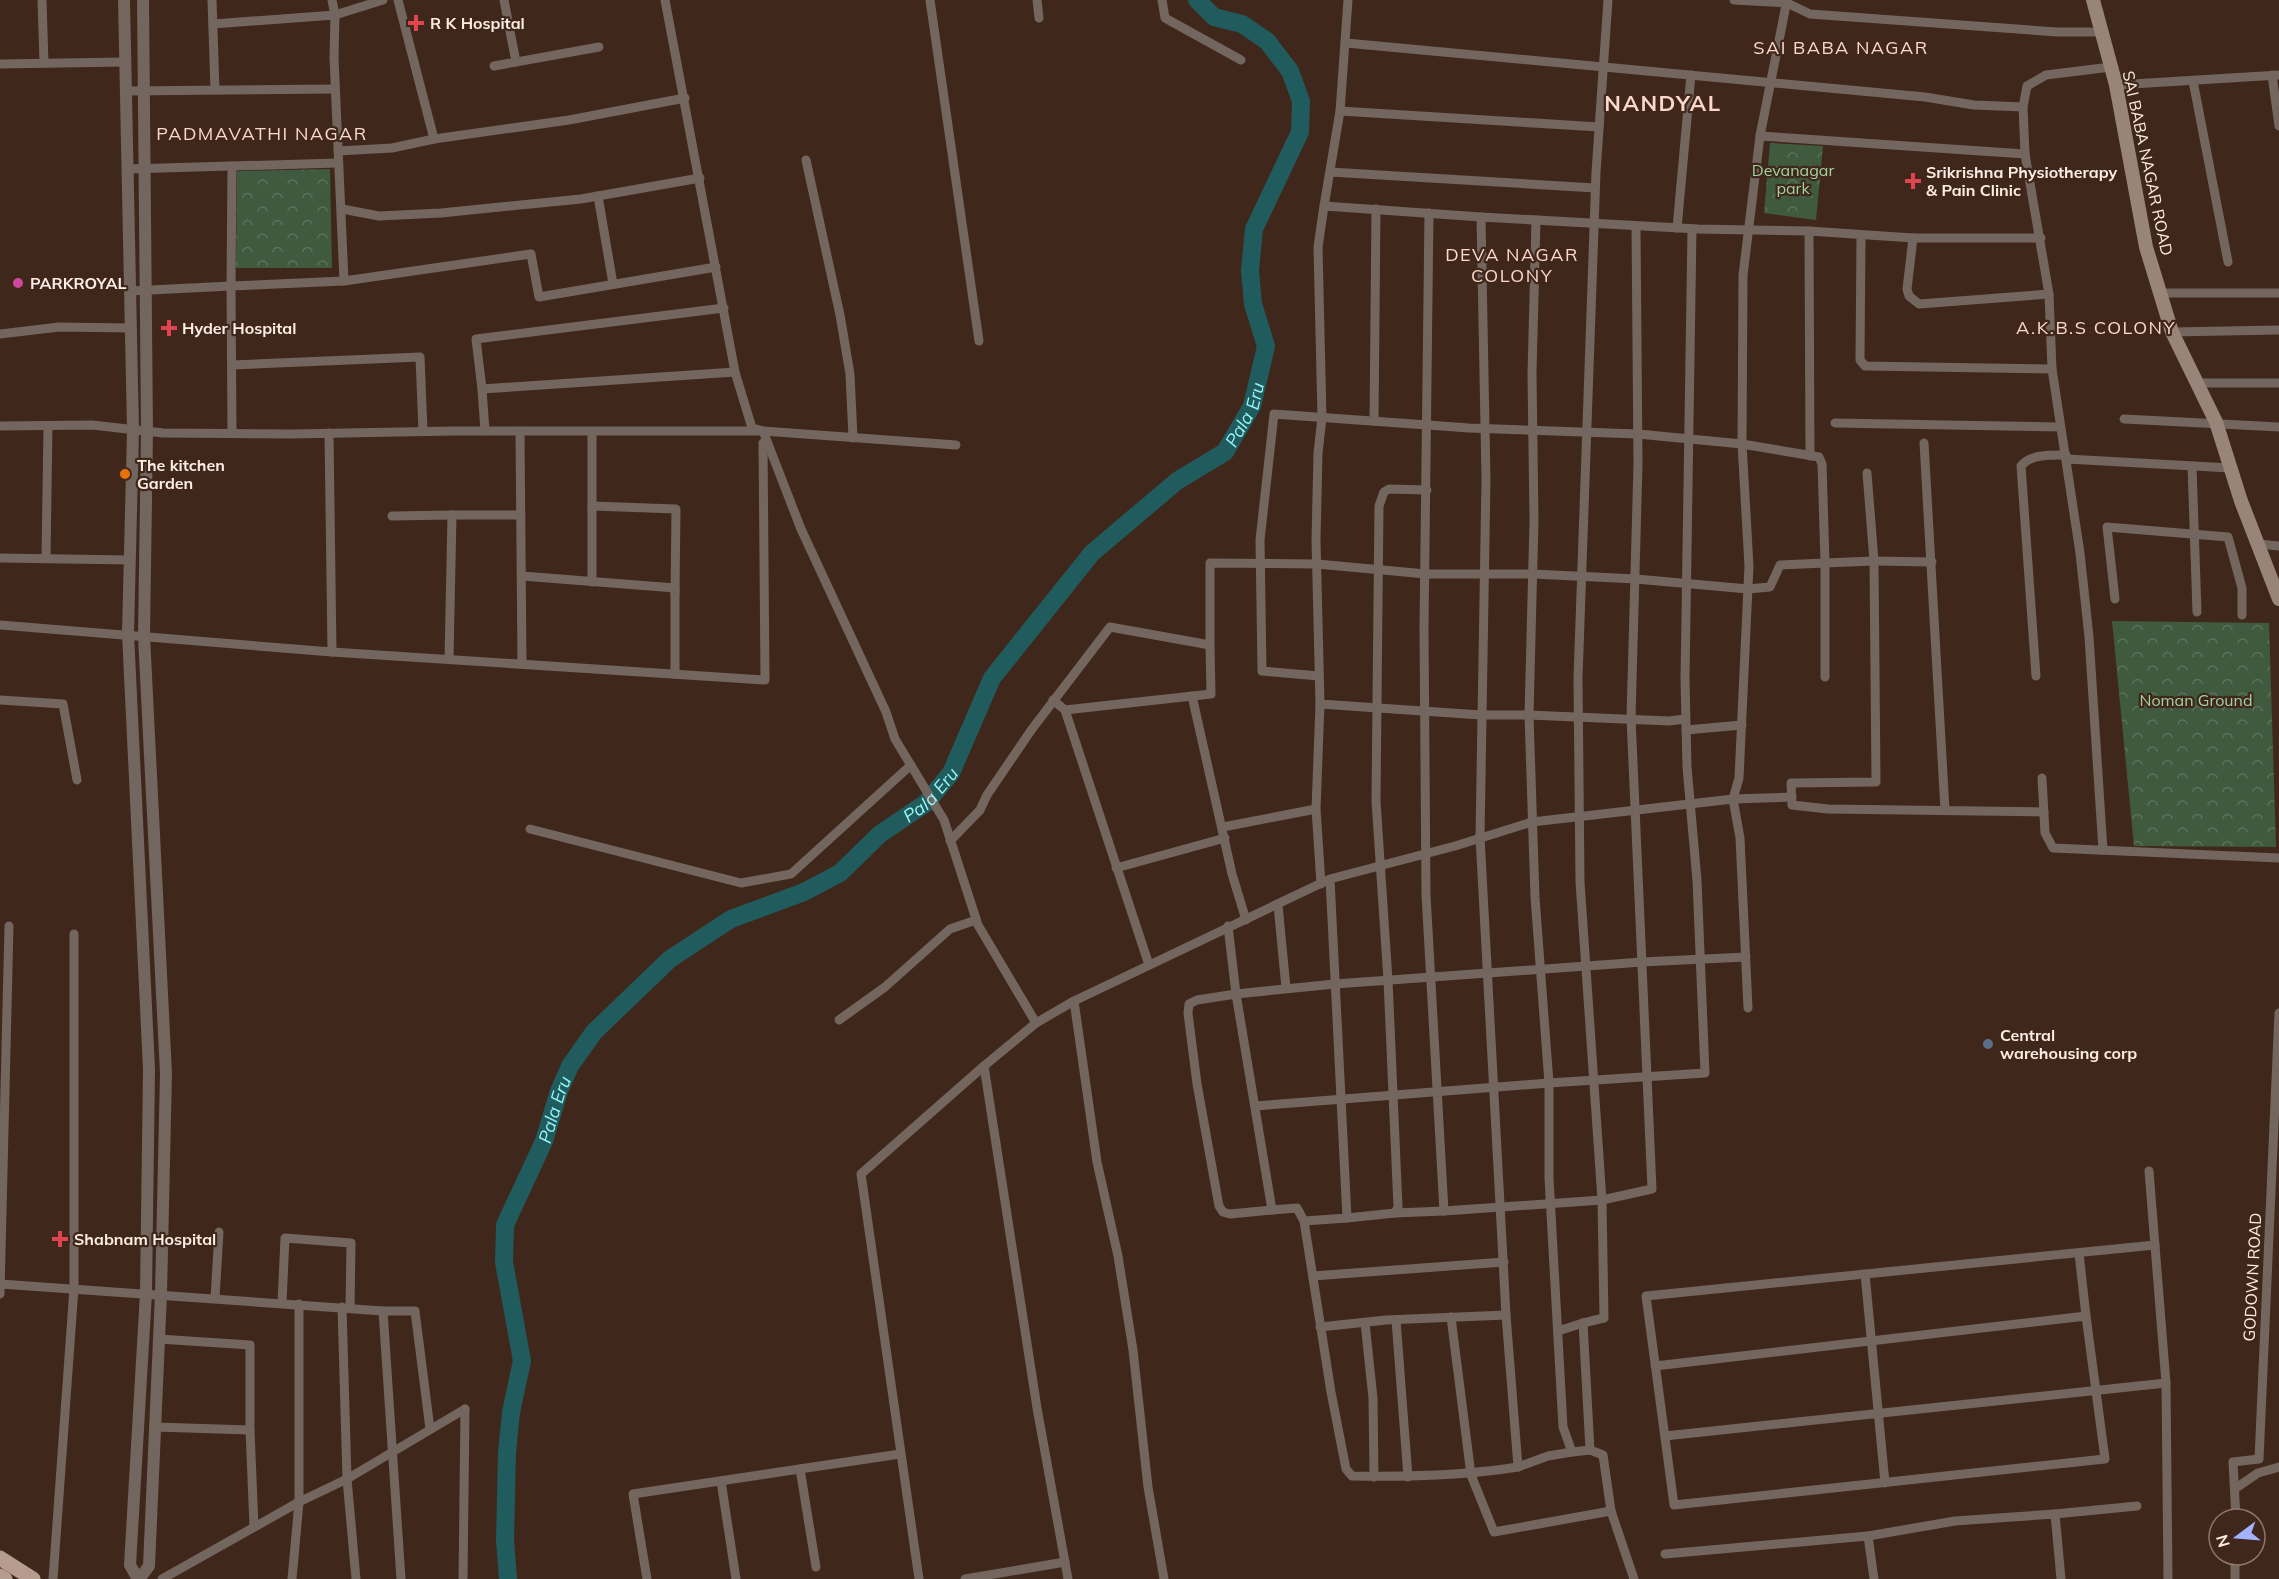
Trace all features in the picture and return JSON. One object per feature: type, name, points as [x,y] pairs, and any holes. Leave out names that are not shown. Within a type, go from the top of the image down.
[{"type":"main road","name":"SAI BABA NAGAR ROAD","points":[[2093,0],[2116,85],[2146,247],[2172,332],[2216,422],[2230,468],[2279,599]]},
{"type":"main road","points":[[0,1558],[33,1579]]},
{"type":"main road","points":[[0,1576],[5,1579]]},
{"type":"street","points":[[42,0],[44,63]]},
{"type":"street","points":[[124,0],[133,430],[128,634],[149,1069],[146,1293],[130,1565],[139,1579],[149,1566],[161,1294],[166,1073],[144,636],[147,431],[143,0]]},
{"type":"street","points":[[212,0],[215,90]]},
{"type":"street","points":[[332,0],[335,15],[335,89],[344,281]]},
{"type":"street","points":[[213,24],[335,15],[383,0]]},
{"type":"street","points":[[398,0],[434,139]]},
{"type":"street","points":[[504,0],[516,62]]},
{"type":"street","points":[[665,0],[735,372],[752,428],[763,431]]},
{"type":"street","points":[[930,0],[979,341]]},
{"type":"street","points":[[1037,0],[1039,18]]},
{"type":"street","points":[[1162,0],[1165,18],[1240,60]]},
{"type":"street","points":[[1321,884],[1316,809],[1320,704],[1317,564],[1318,453],[1322,418],[1318,247],[1340,111],[1348,0]]},
{"type":"street","points":[[1558,1331],[1604,1318],[1602,1200],[1584,966],[1578,717],[1585,433],[1595,188],[1601,66],[1608,0]]},
{"type":"street","points":[[1734,0],[1787,2],[1810,14],[2057,32],[2102,32]]},
{"type":"street","points":[[1748,1008],[1740,838],[1733,799],[1739,778],[1748,589],[1742,444],[1743,275],[1760,136],[1787,2]]},
{"type":"street","points":[[1346,43],[1925,97],[1974,105],[2023,107]]},
{"type":"street","points":[[494,66],[598,47]]},
{"type":"street","points":[[0,64],[125,62]]},
{"type":"street","points":[[2103,850],[2089,637],[2066,457],[2052,369],[2049,294],[2025,154],[2023,107],[2027,86],[2036,79],[2046,75],[2111,67]]},
{"type":"street","points":[[1677,228],[1691,75]]},
{"type":"street","points":[[2116,85],[2275,75],[2279,123]]},
{"type":"street","points":[[2193,81],[2228,262]]},
{"type":"street","points":[[125,91],[335,89]]},
{"type":"street","points":[[338,151],[392,148],[434,139],[570,120],[685,98]]},
{"type":"street","points":[[1340,111],[1599,127]]},
{"type":"street","points":[[1760,136],[2025,154]]},
{"type":"street","points":[[806,160],[840,315],[850,374],[853,438]]},
{"type":"street","points":[[127,169],[338,163]]},
{"type":"street","points":[[232,166],[232,433]]},
{"type":"street","points":[[1330,172],[1595,188]]},
{"type":"street","points":[[342,209],[379,216],[420,214],[598,196],[700,178]]},
{"type":"street","points":[[598,196],[613,284]]},
{"type":"street","points":[[1324,206],[1692,229],[1809,231],[1913,238],[2041,238]]},
{"type":"street","points":[[1374,421],[1376,209]]},
{"type":"street","points":[[1430,213],[1424,709],[1425,854],[1444,1211]]},
{"type":"street","points":[[1482,217],[1485,576],[1479,837],[1489,974],[1506,1315],[1518,1467]]},
{"type":"street","points":[[1536,220],[1533,574],[1529,715],[1532,822],[1548,1083],[1550,1204],[1563,1427],[1572,1452]]},
{"type":"street","points":[[1304,1221],[1602,1200],[1652,1189],[1631,718],[1638,434],[1636,226]]},
{"type":"street","points":[[1255,1106],[1594,1079],[1705,1073],[1701,960],[1686,724],[1687,438],[1692,229]]},
{"type":"street","points":[[1809,231],[1810,456]]},
{"type":"street","points":[[1861,236],[1860,360],[1865,366],[2052,369]]},
{"type":"street","points":[[1913,238],[1907,289],[1909,296],[1919,304],[2049,294]]},
{"type":"street","points":[[130,291],[344,281],[531,254],[539,297],[716,267]]},
{"type":"street","points":[[2160,293],[2279,293]]},
{"type":"street","points":[[485,431],[476,339],[724,308]]},
{"type":"street","points":[[0,334],[59,327],[131,328]]},
{"type":"street","points":[[2172,332],[2279,330]]},
{"type":"street","points":[[232,365],[420,357],[423,431]]},
{"type":"street","points":[[482,389],[735,372]]},
{"type":"street","points":[[2198,383],[2279,383]]},
{"type":"street","points":[[1319,676],[1262,672],[1260,540],[1274,414],[1427,425],[1638,434],[1742,444],[1819,457],[1822,465],[1825,563],[1825,677]]},
{"type":"street","points":[[2124,419],[2279,427]]},
{"type":"street","points":[[1835,423],[2060,427]]},
{"type":"street","points":[[0,426],[92,425],[147,431],[232,433],[763,431],[956,445]]},
{"type":"street","points":[[46,558],[48,426]]},
{"type":"street","points":[[520,431],[522,663]]},
{"type":"street","points":[[0,625],[332,652],[765,680],[763,431]]},
{"type":"street","points":[[763,431],[801,529],[886,712],[895,740],[944,820],[976,920],[1036,1023]]},
{"type":"street","points":[[592,432],[592,582]]},
{"type":"street","points":[[329,433],[332,652]]},
{"type":"street","points":[[1924,443],[1946,810]]},
{"type":"street","points":[[2036,676],[2021,466],[2025,461],[2035,458],[2066,457],[2230,468]]},
{"type":"street","points":[[2192,466],[2197,612]]},
{"type":"street","points":[[1867,473],[1874,561],[1876,782],[1791,783],[1792,805],[1828,808],[2044,812]]},
{"type":"street","points":[[1395,1213],[1398,1207],[1394,1094],[1388,980],[1378,866],[1375,706],[1379,507],[1384,492],[1389,489],[1427,490]]},
{"type":"street","points":[[592,506],[676,509],[675,595]]},
{"type":"street","points":[[449,659],[452,515]]},
{"type":"street","points":[[392,516],[521,515]]},
{"type":"street","points":[[2115,599],[2107,527],[2228,537],[2242,588],[2242,615]]},
{"type":"street","points":[[2259,544],[2279,546]]},
{"type":"street","points":[[0,558],[130,560]]},
{"type":"street","points":[[1065,710],[1211,694],[1210,563],[1317,564],[1426,574],[1485,576],[1533,574],[1636,579],[1748,589],[1770,587],[1774,584],[1776,569],[1780,565],[1874,561],[1932,562]]},
{"type":"street","points":[[522,576],[675,588],[675,674]]},
{"type":"street","points":[[950,841],[980,810],[987,795],[1053,700],[1110,627],[1210,645]]},
{"type":"street","points":[[1192,696],[1245,920]]},
{"type":"street","points":[[0,700],[63,704],[77,780]]},
{"type":"street","points":[[1053,700],[1065,710],[1149,965]]},
{"type":"street","points":[[1320,704],[1424,709],[1481,715],[1631,718],[1686,724],[1742,725]]},
{"type":"street","points":[[530,829],[741,883],[773,879],[791,874],[911,765]]},
{"type":"street","points":[[2042,778],[2045,832],[2053,848],[2279,858]]},
{"type":"street","points":[[919,1579],[861,1174],[1036,1023],[1074,1001],[1330,879],[1532,822],[1733,799],[1792,797]]},
{"type":"street","points":[[1223,827],[1316,809]]},
{"type":"street","points":[[1116,868],[1225,838]]},
{"type":"street","points":[[1330,879],[1347,1218]]},
{"type":"street","points":[[1278,905],[1286,988]]},
{"type":"street","points":[[839,1020],[885,987],[950,929],[976,920]]},
{"type":"street","points":[[0,1294],[9,926]]},
{"type":"street","points":[[1228,926],[1236,994],[1272,1210]]},
{"type":"street","points":[[53,1579],[74,1288],[74,934]]},
{"type":"street","points":[[1634,1579],[1611,1511],[1603,1455],[1590,1450],[1548,1456],[1518,1467],[1471,1475],[1352,1476],[1346,1469],[1320,1327],[1304,1221],[1297,1208],[1230,1214],[1223,1212],[1219,1206],[1199,1095],[1188,1013],[1189,1004],[1197,1000],[1286,988],[1642,962],[1746,957]]},
{"type":"street","points":[[1074,1001],[1097,1162],[1118,1256],[1133,1350],[1148,1487],[1164,1579]]},
{"type":"street","name":"GODOWN ROAD","points":[[2236,1507],[2233,1462],[2259,1459],[2279,1013]]},
{"type":"street","points":[[984,1066],[1037,1408],[1068,1579]]},
{"type":"street","points":[[2149,1171],[2166,1383],[2168,1579]]},
{"type":"street","points":[[215,1298],[219,1232]]},
{"type":"street","points":[[282,1303],[285,1238],[351,1243],[346,1308],[347,1479],[356,1579]]},
{"type":"street","points":[[2079,1252],[2105,1460],[1674,1505],[1646,1296],[2079,1252],[2155,1245]]},
{"type":"street","points":[[1313,1276],[1504,1262]]},
{"type":"street","points":[[1864,1274],[1885,1483]]},
{"type":"street","points":[[1,1284],[383,1311],[415,1311],[430,1430]]},
{"type":"street","points":[[292,1579],[299,1502],[299,1304]]},
{"type":"street","points":[[383,1311],[401,1579]]},
{"type":"street","points":[[1320,1327],[1396,1320],[1506,1315]]},
{"type":"street","points":[[1655,1366],[2086,1316]]},
{"type":"street","points":[[1451,1317],[1471,1475],[1494,1532],[1611,1511]]},
{"type":"street","points":[[1396,1320],[1408,1477]]},
{"type":"street","points":[[1365,1323],[1373,1398],[1374,1477]]},
{"type":"street","points":[[1583,1323],[1590,1450]]},
{"type":"street","points":[[159,1339],[250,1346],[250,1430],[254,1527]]},
{"type":"street","points":[[1665,1436],[2166,1383]]},
{"type":"street","points":[[162,1579],[299,1502],[347,1479],[465,1409],[463,1579]]},
{"type":"street","points":[[155,1427],[250,1430]]},
{"type":"street","points":[[646,1579],[633,1494],[900,1454]]},
{"type":"street","points":[[2236,1488],[2258,1473],[2279,1467]]},
{"type":"street","points":[[800,1469],[816,1567]]},
{"type":"street","points":[[721,1481],[736,1579]]},
{"type":"street","points":[[1665,1554],[1868,1536],[1955,1521],[2137,1506]]},
{"type":"street","points":[[2055,1514],[2060,1579]]},
{"type":"street","points":[[1868,1536],[1874,1579]]},
{"type":"street","points":[[965,1579],[998,1576],[1065,1562]]},
{"type":"green space","name":"Devanagar park","points":[[1770,143],[1823,146],[1816,220],[1764,213]]},
{"type":"green space","points":[[330,169],[332,268],[236,268],[237,171]]},
{"type":"green space","name":"Noman Ground","points":[[2112,621],[2269,623],[2276,847],[2134,846]]},
{"type":"waterway","name":"Pala Eru","points":[[508,1579],[505,1540],[507,1453],[511,1412],[522,1361],[504,1262],[505,1225],[544,1141],[559,1091],[570,1066],[594,1032],[670,959],[731,919],[804,892],[840,873],[880,834],[926,803],[951,773],[992,678],[1092,553],[1177,481],[1225,452],[1252,406],[1266,346],[1253,304],[1250,270],[1254,229],[1300,132],[1301,101],[1290,71],[1267,41],[1242,24],[1214,17],[1197,0]]},
{"type":"place","name":"R K Hospital","points":[[416,23]]},
{"type":"place","name":"Srikrishna Physiotherapy & Pain Clinic","points":[[1913,181]]},
{"type":"place","name":"PARKROYAL","points":[[18,283]]},
{"type":"place","name":"Hyder Hospital","points":[[169,328]]},
{"type":"place","name":"The kitchen Garden","points":[[125,474]]},
{"type":"place","name":"Central warehousing corp","points":[[1988,1044]]},
{"type":"place","name":"Shabnam Hospital","points":[[60,1239]]},
{"type":"district","name":"SAI BABA NAGAR","points":[[1841,47]]},
{"type":"district","name":"NANDYAL","points":[[1663,103]]},
{"type":"district","name":"PADMAVATHI NAGAR","points":[[262,133]]},
{"type":"district","name":"DEVA NAGAR COLONY","points":[[1512,264]]},
{"type":"district","name":"A.K.B.S COLONY","points":[[2096,327]]}]
